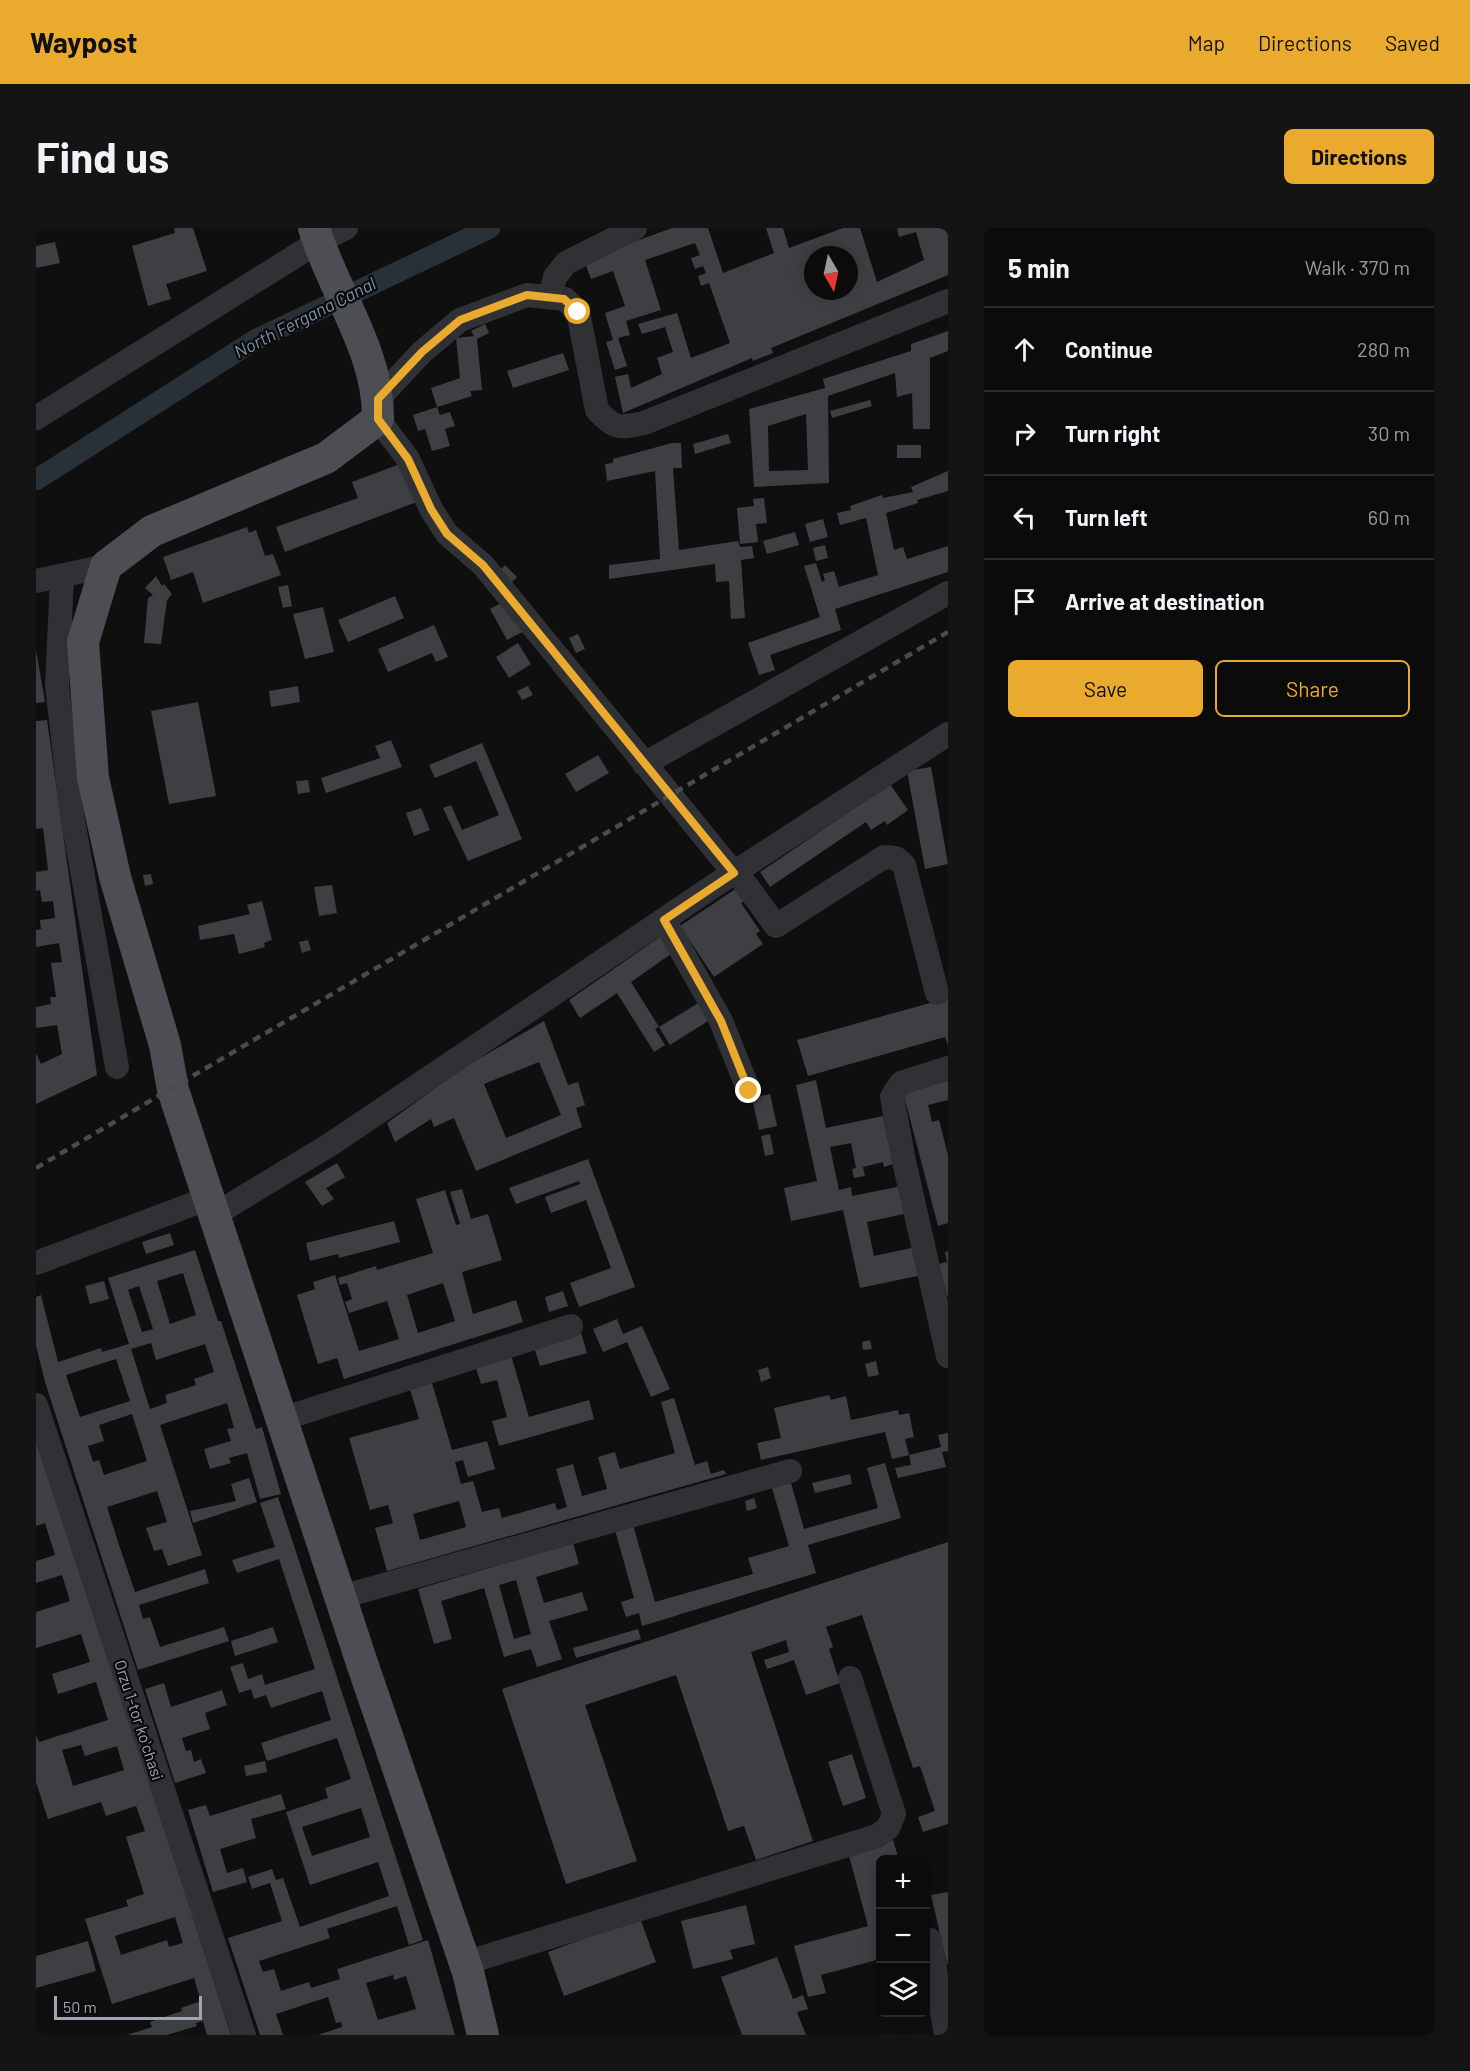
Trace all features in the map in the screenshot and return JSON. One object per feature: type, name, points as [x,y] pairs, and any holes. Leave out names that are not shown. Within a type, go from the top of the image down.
[{"type":"main road","points":[[316,235],[370,363],[378,409],[326,458],[152,531],[106,566],[84,642],[93,778],[115,877],[165,1045],[173,1090],[465,1963],[483,2035]]},
{"type":"street","points":[[36,418],[316,235],[346,228]]},
{"type":"street","points":[[550,297],[555,277],[566,263],[635,228]]},
{"type":"street","points":[[937,993],[904,865],[896,858],[884,857],[776,926],[735,872],[644,764],[483,565],[447,534],[431,509],[408,459],[378,409],[422,352],[460,320],[527,295],[564,299],[578,312],[597,410],[606,421],[619,428],[644,423],[948,301]]},
{"type":"street","points":[[36,581],[62,578],[106,566]]},
{"type":"street","points":[[62,578],[57,685],[70,809],[117,1067]]},
{"type":"street","points":[[644,764],[948,593]]},
{"type":"street","points":[[36,1263],[211,1207],[331,1144],[735,872],[948,734]]},
{"type":"street","points":[[664,920],[721,1021],[749,1091]]},
{"type":"street","points":[[948,1068],[901,1083],[892,1097],[948,1356]]},
{"type":"street","points":[[282,1419],[571,1326]]},
{"type":"street","name":"Orzu 1-tor koʻchasi","points":[[36,1405],[244,2035]]},
{"type":"street","points":[[341,1597],[790,1471]]},
{"type":"street","points":[[465,1963],[877,1836],[888,1828],[894,1814],[850,1678]]},
{"type":"street","points":[[930,1940],[946,2035]]},
{"type":"building","points":[[174,228],[193,228],[207,271],[166,284],[171,299],[148,306],[132,246],[175,233]]},
{"type":"building","points":[[672,228],[708,228],[723,273],[774,253],[766,228],[783,228],[789,248],[843,228],[860,228],[877,282],[924,260],[916,232],[899,237],[897,228],[948,228],[948,275],[771,348],[773,353],[753,361],[752,358],[623,413],[615,377],[628,374],[631,388],[662,374],[657,358],[673,352],[665,327],[642,334],[638,324],[677,313],[691,358],[730,343],[709,283],[701,286],[698,276],[706,273],[703,266],[695,269],[691,258],[700,255],[695,243],[645,260],[661,310],[626,321],[630,335],[618,338],[627,366],[615,370],[606,342],[613,340],[605,313],[625,306],[613,271],[591,279],[584,260]]},
{"type":"building","points":[[55,242],[60,263],[36,268],[36,246]]},
{"type":"building","points":[[485,324],[489,333],[477,339],[482,390],[470,391],[472,396],[437,407],[431,388],[460,378],[456,338],[474,336],[471,331]]},
{"type":"building","points":[[948,331],[948,351],[930,358],[930,429],[913,429],[912,393],[897,397],[895,373],[828,396],[829,483],[754,487],[749,409],[825,388],[823,379],[911,351],[911,344]],"holes":[[[806,414],[808,470],[769,471],[768,426]]]},
{"type":"building","points":[[563,353],[569,370],[513,388],[507,371]]},
{"type":"building","points":[[870,400],[872,406],[832,418],[830,411]]},
{"type":"building","points":[[437,407],[440,415],[450,412],[455,426],[445,429],[450,446],[432,451],[425,429],[418,431],[413,415]]},
{"type":"building","points":[[728,434],[731,443],[695,454],[693,444]]},
{"type":"building","points":[[672,443],[681,443],[682,468],[673,468],[679,550],[738,541],[740,547],[752,546],[754,558],[741,560],[745,618],[731,619],[729,581],[716,582],[715,564],[609,579],[609,565],[660,559],[655,471],[607,481],[605,464],[613,463],[613,459]]},
{"type":"building","points":[[897,445],[921,445],[921,458],[897,458]]},
{"type":"building","points":[[408,461],[422,500],[285,552],[276,527],[358,498],[352,482]]},
{"type":"building","points":[[948,471],[948,491],[917,500],[918,503],[886,513],[894,550],[903,547],[907,559],[948,546],[948,572],[835,609],[841,630],[770,655],[775,670],[759,675],[748,643],[820,617],[804,566],[816,563],[822,582],[825,580],[823,574],[834,571],[839,587],[878,575],[866,518],[840,525],[837,513],[851,510],[850,506],[882,495],[883,498],[913,492],[911,487]]},
{"type":"building","points":[[764,498],[767,523],[756,524],[758,542],[740,544],[737,508],[754,506],[753,499]]},
{"type":"building","points":[[823,519],[828,537],[810,542],[805,524]]},
{"type":"building","points":[[247,527],[249,533],[256,530],[265,556],[273,554],[281,575],[203,603],[193,572],[171,580],[163,557]]},
{"type":"building","points":[[795,532],[799,545],[767,554],[763,541]]},
{"type":"building","points":[[825,545],[828,558],[816,561],[813,548]]},
{"type":"building","points":[[505,565],[517,577],[511,583],[499,571]]},
{"type":"building","points":[[156,576],[162,586],[164,584],[172,594],[167,600],[161,644],[144,643],[148,598],[153,595],[145,588]]},
{"type":"building","points":[[288,585],[292,606],[283,608],[278,587]]},
{"type":"building","points":[[395,596],[404,618],[348,642],[338,620]]},
{"type":"building","points":[[505,601],[528,629],[507,640],[490,609]]},
{"type":"building","points":[[323,607],[334,652],[305,659],[293,614]]},
{"type":"building","points":[[434,625],[448,657],[436,662],[432,653],[388,672],[378,649]]},
{"type":"building","points":[[578,634],[585,649],[576,653],[569,638]]},
{"type":"building","points":[[518,643],[531,664],[509,678],[496,657]]},
{"type":"building","points":[[36,650],[45,702],[36,703]]},
{"type":"building","points":[[298,686],[300,702],[271,707],[269,691]]},
{"type":"building","points":[[528,686],[533,695],[522,700],[517,691]]},
{"type":"building","points":[[198,702],[216,796],[169,804],[151,711]]},
{"type":"building","points":[[47,720],[97,1075],[36,1104],[36,1053],[41,1064],[62,1054],[57,1025],[36,1028],[36,1007],[51,1004],[50,997],[56,997],[51,963],[62,962],[59,943],[36,947],[36,930],[41,929],[40,920],[55,918],[53,901],[42,902],[40,890],[36,891],[36,872],[48,870],[43,828],[36,829],[36,721]]},
{"type":"building","points":[[391,740],[402,767],[326,793],[321,778],[380,758],[375,746]]},
{"type":"building","points":[[482,743],[522,839],[468,861],[443,808],[451,805],[462,830],[499,815],[476,761],[435,778],[429,765]]},
{"type":"building","points":[[598,755],[609,773],[576,792],[565,774]]},
{"type":"building","points":[[931,767],[948,864],[925,869],[907,771]]},
{"type":"building","points":[[308,780],[310,792],[298,794],[296,781]]},
{"type":"building","points":[[890,784],[908,810],[887,825],[885,821],[871,830],[866,822],[770,887],[760,872]]},
{"type":"building","points":[[421,808],[430,830],[414,836],[406,813]]},
{"type":"building","points":[[151,874],[153,884],[145,886],[143,875]]},
{"type":"building","points":[[743,884],[751,897],[741,903],[760,931],[756,934],[763,944],[714,977],[680,926]]},
{"type":"building","points":[[332,885],[337,913],[319,916],[314,887]]},
{"type":"building","points":[[262,901],[272,940],[264,943],[265,947],[239,954],[234,934],[200,940],[198,926],[250,914],[247,905]]},
{"type":"building","points":[[667,932],[678,949],[631,982],[659,1027],[655,1029],[665,1045],[654,1052],[617,993],[580,1018],[569,1000]]},
{"type":"building","points":[[308,940],[311,950],[302,953],[299,942]]},
{"type":"building","points":[[948,998],[948,1045],[945,1037],[808,1076],[797,1040]]},
{"type":"building","points":[[705,999],[716,1016],[670,1045],[659,1027]]},
{"type":"building","points":[[544,1021],[568,1085],[578,1082],[585,1105],[576,1108],[582,1127],[476,1171],[454,1118],[434,1127],[431,1119],[395,1142],[387,1123],[463,1068]],"holes":[[[539,1062],[561,1115],[506,1138],[484,1084]]]},
{"type":"building","points":[[816,1080],[826,1128],[883,1116],[893,1164],[884,1167],[883,1162],[863,1167],[865,1176],[854,1178],[852,1169],[856,1168],[851,1143],[830,1147],[839,1190],[851,1187],[852,1196],[902,1186],[908,1213],[867,1222],[874,1256],[916,1247],[922,1275],[860,1288],[843,1210],[791,1221],[784,1188],[817,1181],[796,1085]]},
{"type":"building","points":[[948,1081],[948,1100],[928,1105],[932,1122],[939,1120],[948,1155],[948,1223],[938,1226],[903,1092]]},
{"type":"building","points":[[770,1094],[777,1126],[759,1130],[752,1098]]},
{"type":"building","points":[[770,1134],[774,1154],[765,1156],[761,1136]]},
{"type":"building","points":[[588,1159],[635,1287],[579,1307],[570,1283],[611,1268],[586,1200],[551,1213],[545,1197],[580,1184],[579,1181],[516,1204],[509,1188]]},
{"type":"building","points":[[337,1163],[345,1177],[326,1188],[334,1199],[322,1206],[305,1182]]},
{"type":"building","points":[[462,1189],[471,1219],[488,1214],[502,1260],[462,1272],[473,1314],[516,1300],[523,1322],[344,1379],[337,1358],[318,1364],[297,1295],[315,1289],[313,1282],[335,1275],[359,1351],[399,1339],[387,1301],[349,1313],[345,1302],[352,1299],[347,1283],[340,1285],[338,1278],[376,1266],[377,1270],[433,1253],[416,1199],[445,1190],[456,1225],[460,1224],[450,1192]],"holes":[[[443,1283],[455,1321],[418,1333],[407,1295]]]},
{"type":"building","points":[[394,1221],[400,1242],[339,1258],[338,1254],[310,1261],[306,1243]]},
{"type":"building","points":[[170,1233],[174,1245],[146,1254],[142,1242]]},
{"type":"building","points":[[195,1250],[256,1429],[262,1427],[281,1494],[260,1499],[247,1453],[229,1458],[231,1463],[210,1469],[204,1449],[231,1441],[227,1429],[234,1428],[227,1403],[160,1425],[202,1555],[168,1566],[162,1549],[154,1551],[146,1528],[167,1522],[157,1491],[107,1507],[120,1548],[135,1592],[205,1569],[209,1583],[139,1605],[143,1619],[150,1617],[160,1647],[224,1627],[229,1641],[138,1670],[45,1382],[36,1346],[36,1297],[41,1295],[58,1362],[101,1348],[102,1352],[129,1344],[108,1278]],"holes":[[[183,1273],[196,1315],[170,1324],[157,1281]],[[139,1286],[153,1329],[142,1332],[128,1290]],[[151,1343],[156,1360],[205,1344],[214,1372],[194,1379],[196,1385],[165,1395],[167,1403],[150,1409],[131,1349]],[[116,1359],[130,1401],[80,1417],[66,1375]],[[132,1414],[147,1461],[104,1475],[99,1460],[93,1462],[88,1446],[104,1441],[99,1425]]]},
{"type":"building","points":[[948,1251],[947,1296],[939,1264],[947,1262],[945,1252]]},
{"type":"building","points":[[104,1281],[109,1299],[90,1304],[85,1286]]},
{"type":"building","points":[[563,1291],[568,1306],[549,1312],[545,1297]]},
{"type":"building","points":[[617,1319],[623,1334],[642,1326],[670,1389],[651,1397],[627,1342],[603,1352],[593,1329]]},
{"type":"building","points":[[581,1333],[587,1353],[540,1366],[534,1347]]},
{"type":"building","points":[[870,1340],[872,1349],[863,1350],[862,1342]]},
{"type":"building","points":[[511,1355],[529,1417],[589,1400],[594,1419],[499,1446],[492,1421],[507,1417],[497,1380],[481,1384],[475,1365]]},
{"type":"building","points":[[876,1361],[879,1375],[868,1377],[865,1364]]},
{"type":"building","points":[[768,1367],[771,1378],[761,1382],[758,1370]]},
{"type":"building","points":[[431,1380],[452,1450],[487,1441],[495,1469],[468,1477],[463,1460],[455,1462],[461,1484],[473,1481],[482,1512],[499,1508],[502,1518],[555,1503],[557,1510],[567,1507],[556,1469],[573,1464],[582,1496],[607,1489],[598,1457],[615,1452],[620,1469],[675,1453],[661,1402],[674,1398],[695,1465],[707,1461],[711,1474],[724,1470],[726,1474],[387,1571],[375,1528],[393,1523],[388,1505],[370,1510],[349,1438],[419,1419],[409,1386]],"holes":[[[459,1501],[466,1527],[420,1540],[413,1514]]]},
{"type":"building","points":[[829,1395],[831,1400],[846,1396],[851,1420],[898,1410],[899,1415],[909,1413],[914,1437],[905,1439],[909,1455],[892,1459],[885,1432],[761,1460],[757,1443],[781,1438],[774,1408]]},
{"type":"building","points":[[36,1427],[231,2035],[207,2035],[203,2021],[196,2023],[197,2026],[167,2035],[127,2035],[152,2027],[150,2022],[182,2011],[181,2008],[201,2001],[194,1978],[112,2004],[85,1919],[128,1906],[126,1900],[144,1894],[126,1837],[145,1831],[136,1806],[106,1816],[101,1802],[48,1819],[36,1782],[36,1735],[39,1742],[108,1720],[96,1682],[58,1694],[52,1674],[90,1662],[81,1634],[36,1648],[36,1612],[70,1601],[62,1575],[36,1583],[36,1561],[55,1555],[45,1523],[36,1526]],"holes":[[[81,1745],[85,1756],[117,1746],[124,1770],[73,1786],[62,1750]],[[175,1917],[183,1943],[169,1947],[167,1940],[121,1955],[115,1936]]]},
{"type":"building","points":[[948,1433],[948,1451],[942,1452],[946,1467],[898,1478],[895,1468],[911,1465],[909,1455],[941,1447],[938,1435]]},
{"type":"building","points":[[885,1463],[901,1518],[808,1545],[816,1573],[642,1626],[639,1613],[626,1617],[621,1602],[634,1598],[615,1530],[633,1525],[655,1602],[753,1574],[748,1558],[789,1546],[772,1488],[791,1483],[804,1529],[878,1508],[867,1468]]},
{"type":"building","points":[[850,1474],[852,1484],[815,1493],[812,1483]]},
{"type":"building","points":[[249,1478],[257,1502],[193,1523],[190,1511],[236,1501],[231,1484]]},
{"type":"building","points":[[278,1497],[423,1940],[409,1945],[397,1906],[327,1929],[330,1938],[259,1961],[263,1972],[274,1969],[281,1991],[309,1982],[311,1988],[340,1979],[337,1969],[428,1940],[455,2035],[318,2035],[342,2027],[341,2022],[336,2023],[328,1997],[276,2014],[283,2035],[260,2035],[228,1938],[282,1921],[270,1883],[252,1889],[248,1877],[272,1869],[276,1880],[283,1878],[300,1927],[389,1896],[378,1862],[310,1885],[286,1812],[328,1798],[325,1788],[351,1779],[337,1738],[267,1761],[261,1743],[331,1720],[322,1691],[271,1708],[266,1695],[254,1699],[251,1689],[239,1693],[230,1667],[243,1663],[248,1679],[262,1674],[265,1685],[315,1669],[279,1559],[237,1573],[232,1560],[275,1547],[260,1503]],"holes":[[[361,1808],[370,1837],[312,1856],[302,1827]],[[393,1975],[394,1980],[406,1976],[416,2009],[378,2020],[366,1983]]]},
{"type":"building","points":[[754,1498],[757,1508],[747,1511],[745,1501]]},
{"type":"building","points":[[948,1542],[948,1824],[923,1832],[918,1817],[935,1811],[920,1766],[913,1768],[862,1615],[826,1627],[833,1647],[829,1649],[840,1683],[806,1695],[794,1660],[767,1669],[764,1660],[789,1652],[786,1640],[751,1652],[813,1841],[756,1860],[744,1826],[728,1831],[676,1675],[585,1705],[637,1861],[566,1884],[502,1689]]},
{"type":"building","points":[[573,1543],[579,1564],[536,1577],[544,1603],[582,1592],[588,1610],[549,1621],[562,1659],[537,1667],[531,1649],[504,1657],[484,1588],[441,1601],[452,1639],[434,1644],[418,1589]],"holes":[[[516,1580],[531,1634],[514,1639],[499,1585]]]},
{"type":"building","points":[[273,1627],[278,1642],[235,1656],[231,1641]]},
{"type":"building","points":[[638,1629],[641,1639],[576,1658],[573,1648]]},
{"type":"building","points":[[164,1683],[171,1707],[222,1690],[227,1705],[205,1713],[210,1729],[182,1738],[186,1751],[191,1750],[194,1762],[201,1759],[206,1773],[175,1783],[145,1689]]},
{"type":"building","points":[[852,1754],[866,1798],[843,1806],[828,1762]]},
{"type":"building","points":[[265,1761],[267,1772],[246,1776],[244,1766]]},
{"type":"building","points":[[281,1794],[286,1809],[251,1819],[256,1838],[220,1849],[227,1873],[243,1868],[247,1882],[213,1892],[188,1810],[206,1805],[210,1816]]},
{"type":"building","points":[[893,1840],[898,1855],[876,1855],[876,1960],[821,1975],[826,1993],[808,1997],[794,1946],[868,1926],[848,1852]]},
{"type":"building","points":[[948,1892],[948,1964],[947,1964],[931,1895]]},
{"type":"building","points":[[746,1905],[755,1944],[730,1950],[733,1959],[693,1969],[681,1921]]},
{"type":"building","points":[[640,1918],[656,1962],[564,1996],[548,1952]]},
{"type":"building","points":[[88,1941],[96,1971],[36,1988],[36,1956]]},
{"type":"building","points":[[777,1957],[793,1999],[803,1995],[808,2009],[797,2012],[806,2035],[742,2035],[721,1977]]},
{"type":"waterway","name":"North Fergana Canal","points":[[36,480],[255,340],[490,228]]},
{"type":"railway","points":[[36,1168],[948,632]]},
{"type":"route","points":[[578,312],[564,299],[527,295],[460,320],[422,352],[378,399],[378,419],[408,459],[431,509],[447,534],[483,565],[734,873],[664,920],[721,1021],[749,1091]]}]
